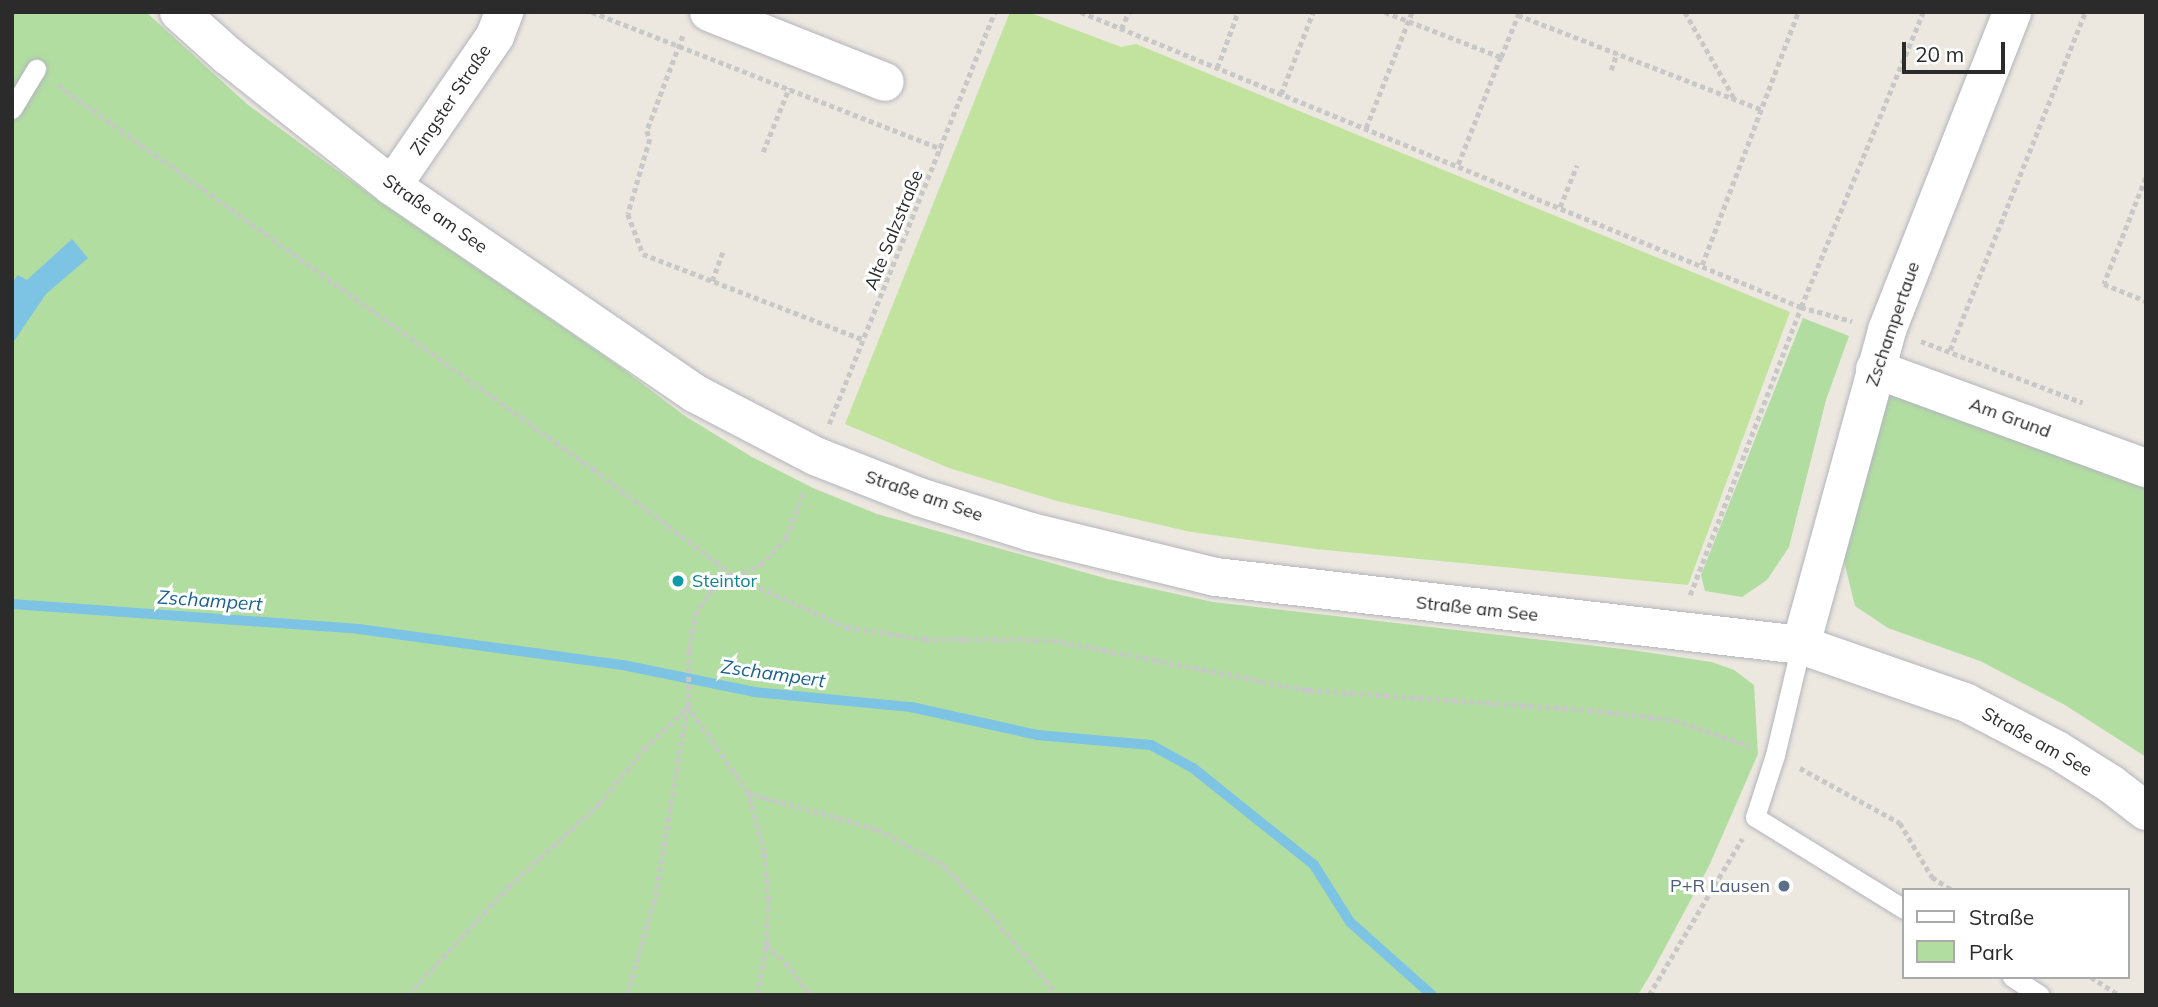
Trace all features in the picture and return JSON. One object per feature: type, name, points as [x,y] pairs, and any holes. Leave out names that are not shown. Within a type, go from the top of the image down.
[{"type":"main road","name":"Straße am See","points":[[179,12],[228,56],[392,186],[696,394],[815,456],[919,496],[1031,533],[1216,577],[1801,645],[1965,702],[2057,750],[2146,811]]},
{"type":"main road","name":"Zingster Straße","points":[[392,186],[495,36],[504,12]]},
{"type":"main road","name":"Zschampertaue","points":[[1801,645],[1887,330],[2012,12]]},
{"type":"main road","points":[[698,18],[804,51],[885,82]]},
{"type":"main road","name":"Am Grund","points":[[1875,369],[2146,468]]},
{"type":"lane","points":[[12,109],[36,69]]},
{"type":"lane","points":[[1801,645],[1775,755],[1755,817],[1902,908]]},
{"type":"lane","points":[[2015,979],[2040,995]]},
{"type":"path","points":[[592,12],[942,149]]},
{"type":"path","name":"Alte Salzstraße","points":[[627,995],[656,897],[688,707],[689,650],[695,615],[712,589],[760,565],[786,537],[815,456],[942,149],[995,12]]},
{"type":"path","points":[[1081,12],[1801,307],[1950,350],[2085,403]]},
{"type":"path","points":[[1121,29],[1129,12]]},
{"type":"path","points":[[1217,68],[1238,12]]},
{"type":"path","points":[[1281,94],[1313,12]]},
{"type":"path","points":[[1385,12],[1501,58]]},
{"type":"path","points":[[1366,128],[1412,12]]},
{"type":"path","points":[[1685,12],[1734,99]]},
{"type":"path","points":[[1702,265],[1798,12]]},
{"type":"path","points":[[1675,631],[1801,307],[1923,12]]},
{"type":"path","points":[[1950,350],[2085,12]]},
{"type":"path","points":[[1458,166],[1519,13],[1763,110]]},
{"type":"path","points":[[698,18],[679,46],[647,131],[650,139],[628,214],[643,254],[864,340]]},
{"type":"path","points":[[763,152],[804,51]]},
{"type":"path","points":[[1611,70],[1617,53]]},
{"type":"path","points":[[36,69],[593,469],[736,577],[846,627],[924,639],[1052,640],[1308,690],[1589,710],[1674,720],[1775,755],[1900,823],[1932,877],[1949,888]]},
{"type":"path","points":[[1560,207],[1577,165]]},
{"type":"path","points":[[2146,178],[2104,284],[2146,301]]},
{"type":"path","points":[[712,281],[723,250]]},
{"type":"path","points":[[408,995],[508,887],[599,804],[644,749],[688,707],[748,793],[764,852],[768,901],[766,945],[757,995]]},
{"type":"path","points":[[748,793],[877,829],[943,865],[996,920],[1057,995]]},
{"type":"path","points":[[1649,995],[1755,817]]},
{"type":"path","points":[[766,945],[786,962],[811,995]]},
{"type":"path","points":[[2094,979],[2119,995]]},
{"type":"green space","points":[[12,12],[146,12],[247,104],[380,202],[616,364],[685,416],[752,457],[813,488],[877,514],[1108,579],[1213,602],[1631,650],[1712,662],[1734,670],[1754,685],[1758,754],[1709,866],[1653,970],[1638,995],[12,995]]},
{"type":"green space","points":[[1010,12],[1028,12],[1121,47],[1136,44],[1790,312],[1688,585],[1316,549],[1191,532],[1057,501],[949,468],[845,424]]},
{"type":"green space","points":[[1803,318],[1849,336],[1826,400],[1789,547],[1767,580],[1742,597],[1705,591],[1701,575]]},
{"type":"green space","points":[[1884,386],[2146,488],[2146,757],[2065,705],[1980,661],[1888,628],[1855,606],[1843,557]]},
{"type":"water","points":[[72,239],[88,258],[46,294],[12,344],[12,283],[18,275],[27,280]]},
{"type":"waterway","name":"Zschampert","points":[[12,604],[359,629],[623,665],[754,692],[911,707],[1037,735],[1151,745],[1193,768],[1314,865],[1350,922],[1432,995]]},
{"type":"place","name":"Steintor","points":[[678,581]]},
{"type":"place","name":"P+R Lausen","points":[[1784,886]]}]
